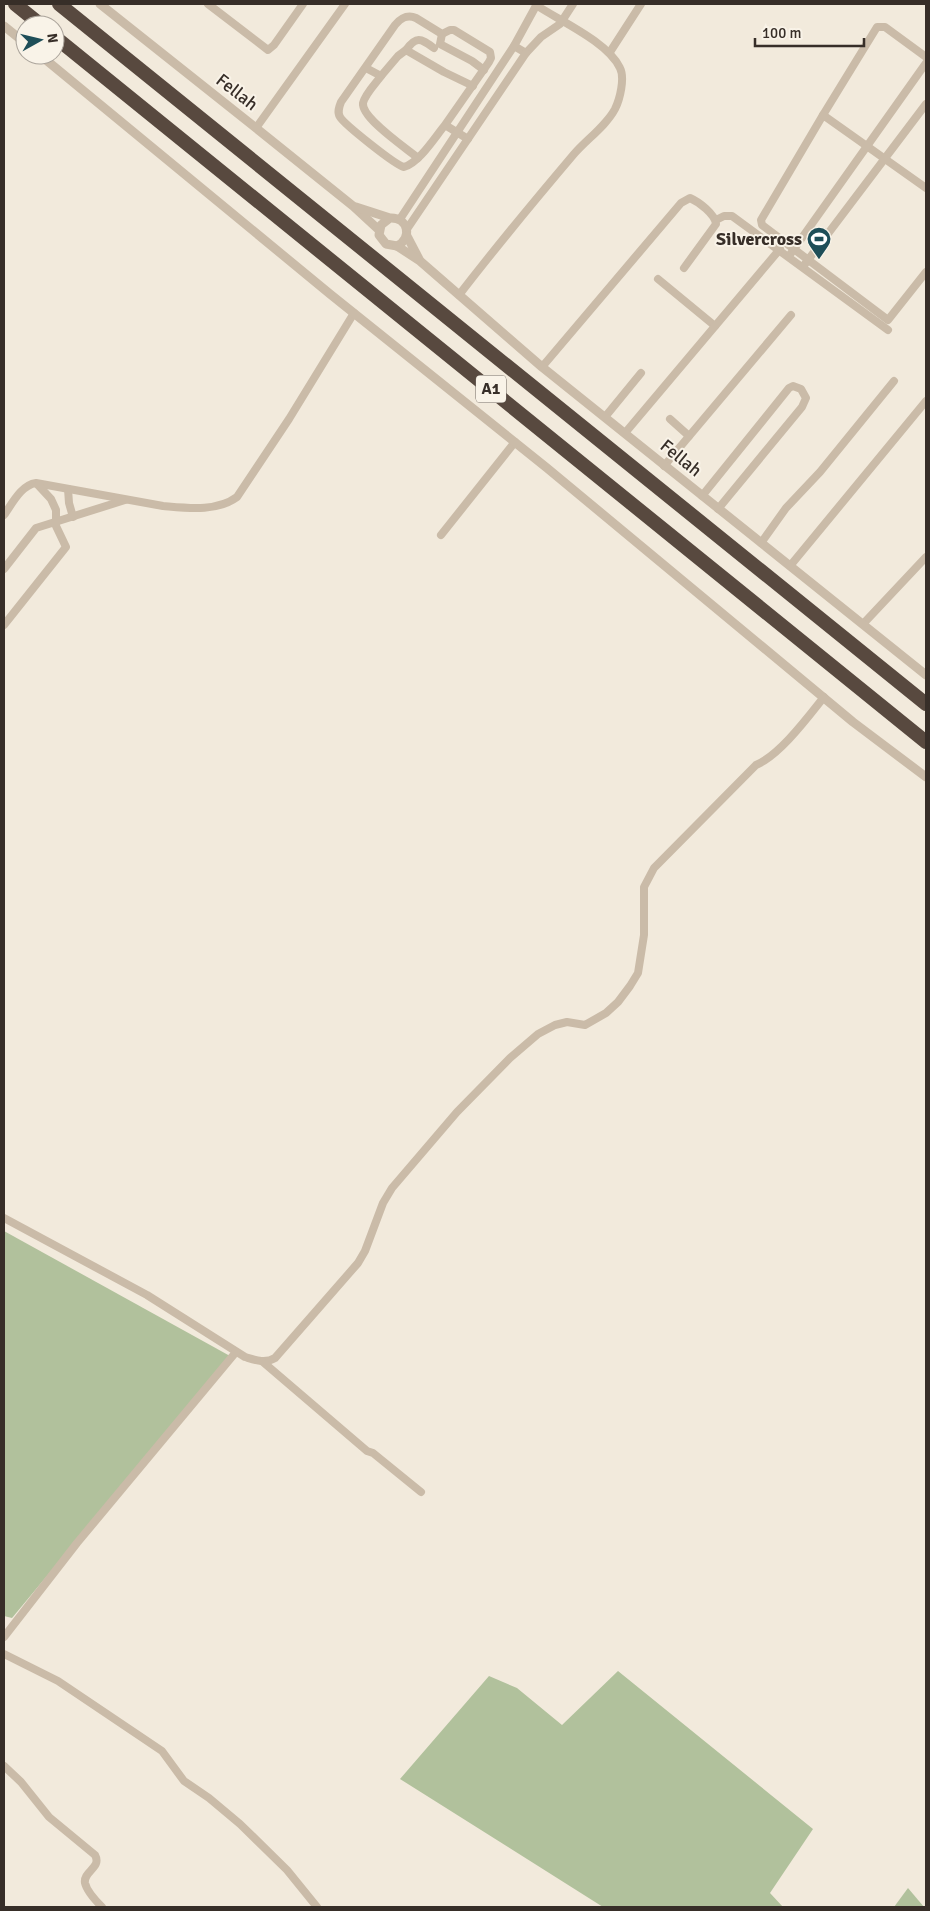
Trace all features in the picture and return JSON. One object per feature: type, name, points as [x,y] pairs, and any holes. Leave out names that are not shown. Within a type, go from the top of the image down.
[{"type":"highway","points":[[14,4],[28,15]]},
{"type":"highway","name":"A1","points":[[59,4],[926,704]]},
{"type":"highway","name":"A1","points":[[65,45],[926,742]]},
{"type":"street","points":[[208,4],[268,50],[274,45],[303,4]]},
{"type":"street","points":[[256,128],[345,4]]},
{"type":"street","points":[[400,219],[514,46],[536,4],[610,52],[621,70],[620,89],[615,108],[609,117],[572,156],[459,295]]},
{"type":"street","points":[[397,246],[405,240],[407,232],[526,53],[541,37],[562,20],[573,4]]},
{"type":"street","points":[[610,52],[640,4]]},
{"type":"street","name":"Fellah","points":[[104,5],[353,206],[379,230],[386,244],[397,246],[420,261],[542,367],[926,675]]},
{"type":"street","points":[[426,61],[437,46],[442,34],[450,30],[454,30],[488,50],[491,58],[445,125],[418,158],[409,166],[401,167],[344,122],[338,109],[395,25],[404,17],[412,16],[442,34]]},
{"type":"street","points":[[4,26],[15,35]]},
{"type":"street","points":[[926,57],[885,27],[877,27],[761,220],[762,225],[791,253],[888,320],[926,272]]},
{"type":"street","points":[[418,158],[372,121],[364,109],[365,99],[381,76],[412,42],[418,40],[472,61],[484,70]]},
{"type":"street","points":[[514,46],[526,53]]},
{"type":"street","points":[[406,50],[473,86]]},
{"type":"street","points":[[791,253],[926,62]]},
{"type":"street","points":[[52,65],[354,313],[515,442],[854,722],[926,777]]},
{"type":"street","points":[[366,68],[381,76]]},
{"type":"street","points":[[806,263],[926,104]]},
{"type":"street","points":[[823,116],[926,188]]},
{"type":"street","points":[[445,125],[468,139]]},
{"type":"street","points":[[542,367],[681,203],[686,199],[696,201],[716,220]]},
{"type":"street","name":"Fellah","points":[[353,206],[390,218],[400,219],[420,261]]},
{"type":"street","points":[[684,268],[714,228],[716,220],[724,216],[732,216],[780,249],[791,253]]},
{"type":"street","points":[[379,230],[385,220],[390,218]]},
{"type":"street","points":[[625,433],[780,249]]},
{"type":"street","points":[[806,263],[888,330]]},
{"type":"street","points":[[658,279],[715,326]]},
{"type":"street","points":[[4,515],[24,488],[36,483],[163,506],[198,508],[222,505],[237,497],[289,419],[354,313]]},
{"type":"street","points":[[664,466],[791,315]]},
{"type":"street","points":[[605,417],[641,373]]},
{"type":"street","points":[[761,543],[786,508],[826,465],[894,381]]},
{"type":"street","points":[[702,496],[789,388],[793,386],[801,389],[806,398],[802,407],[718,509]]},
{"type":"street","points":[[790,566],[926,401]]},
{"type":"street","points":[[670,419],[689,436]]},
{"type":"street","points":[[441,535],[515,442]]},
{"type":"street","points":[[4,625],[65,549],[64,541],[55,522],[56,510],[52,499],[36,483]]},
{"type":"street","points":[[68,489],[73,517]]},
{"type":"street","points":[[4,569],[36,528],[127,500]]},
{"type":"street","points":[[863,624],[926,557]]},
{"type":"street","points":[[4,1218],[147,1296],[236,1352],[255,1360],[270,1361],[280,1354],[349,1275],[365,1252],[383,1203],[392,1188],[457,1112],[510,1058],[538,1034],[555,1025],[566,1022],[585,1025],[606,1013],[618,1002],[638,973],[644,935],[644,887],[654,868],[756,765],[768,758],[783,744],[824,697]]},
{"type":"street","points":[[4,1637],[76,1543],[236,1352]]},
{"type":"street","points":[[263,1362],[367,1450],[421,1492]]},
{"type":"street","points":[[4,1654],[58,1681],[162,1751],[184,1780],[209,1798],[248,1832],[291,1874],[317,1907]]},
{"type":"street","points":[[4,1766],[21,1782],[49,1816],[95,1855],[96,1866],[87,1876],[85,1882],[102,1907]]},
{"type":"green space","points":[[4,1231],[230,1356],[12,1618],[4,1616]]},
{"type":"green space","points":[[618,1671],[813,1829],[770,1893],[783,1907],[603,1907],[400,1779],[489,1676],[517,1688],[562,1725]]},
{"type":"green space","points":[[908,1888],[924,1907],[894,1907]]},
{"type":"place","name":"Silvercross","points":[[819,260]]}]
